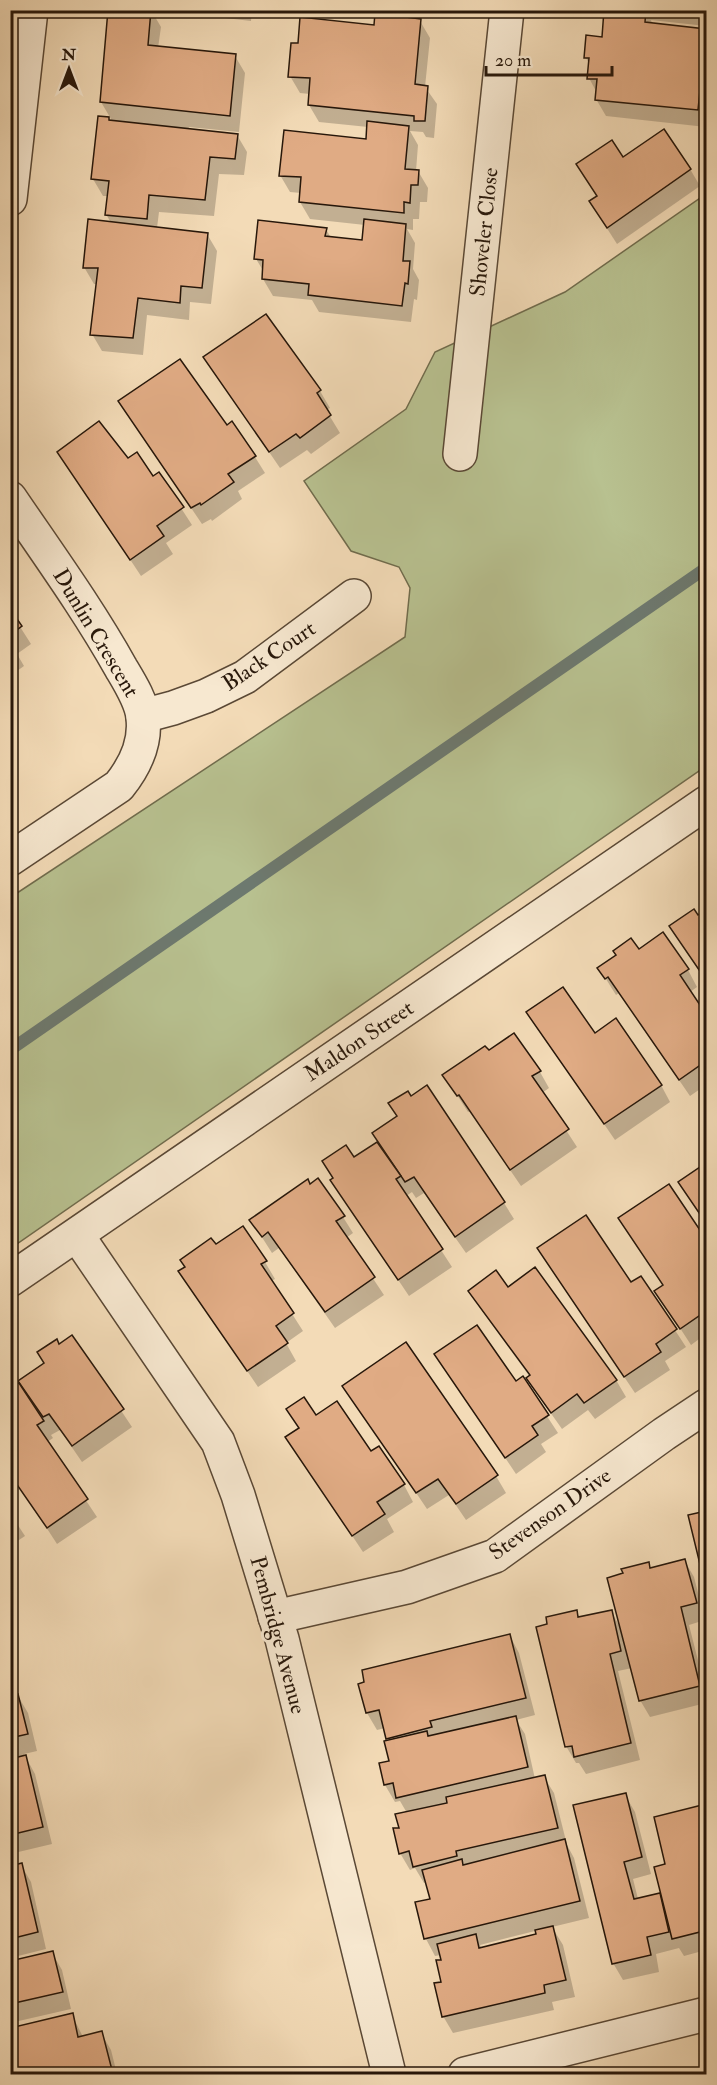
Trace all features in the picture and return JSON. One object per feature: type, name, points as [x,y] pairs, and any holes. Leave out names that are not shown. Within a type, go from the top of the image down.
[{"type":"street","points":[[10,199],[31,10]]},
{"type":"street","name":"Shoveler Close","points":[[459,454],[507,10]]},
{"type":"street","name":"Dunlin Crescent","points":[[10,498],[109,646],[131,684],[143,716],[144,735],[132,770],[119,786],[10,859]]},
{"type":"street","name":"Black Court","points":[[143,716],[206,696],[245,677],[354,596]]},
{"type":"street","name":"Maldon Street","points":[[10,1280],[706,803]]},
{"type":"street","name":"Pembridge Avenue","points":[[77,1234],[218,1442],[238,1495],[275,1617],[389,2074]]},
{"type":"street","name":"Stevenson Drive","points":[[275,1617],[407,1587],[495,1556],[706,1406]]},
{"type":"street","points":[[465,2074],[706,2014]]},
{"type":"green space","points":[[706,194],[706,766],[11,1248],[11,897],[405,637],[410,588],[399,567],[351,551],[304,481],[406,409],[435,352],[565,292]]},
{"type":"building","points":[[108,10],[151,10],[148,45],[236,54],[230,116],[100,102]]},
{"type":"building","points":[[604,10],[646,10],[645,22],[706,29],[706,71],[702,71],[698,110],[595,100],[597,79],[587,79],[589,58],[584,58],[586,35],[602,37]]},
{"type":"building","points":[[375,13],[421,19],[415,84],[428,86],[425,121],[414,121],[414,116],[308,105],[310,78],[288,77],[291,43],[298,43],[300,17],[374,25]]},
{"type":"building","points":[[98,116],[109,117],[109,120],[238,134],[235,159],[210,157],[205,200],[149,195],[147,219],[105,215],[109,181],[91,179]]},
{"type":"building","points":[[367,121],[409,126],[405,169],[419,170],[418,185],[411,185],[410,203],[404,202],[404,213],[299,202],[301,177],[279,176],[284,130],[366,139]]},
{"type":"building","points":[[664,129],[691,169],[607,228],[589,201],[597,196],[576,164],[612,140],[623,157]]},
{"type":"building","points":[[88,219],[208,233],[202,288],[181,286],[180,303],[138,298],[133,338],[90,335],[98,268],[83,268]]},
{"type":"building","points":[[364,219],[406,224],[403,261],[410,261],[408,284],[405,283],[402,306],[308,295],[309,284],[262,279],[263,260],[254,259],[258,220],[327,228],[325,236],[362,240]]},
{"type":"building","points":[[266,314],[321,390],[317,393],[331,415],[300,438],[296,434],[269,452],[203,357]]},
{"type":"building","points":[[180,359],[227,425],[232,421],[256,456],[228,474],[234,482],[201,505],[200,503],[191,508],[118,401]]},
{"type":"building","points":[[99,421],[128,458],[137,452],[153,476],[159,472],[184,507],[157,526],[164,536],[130,560],[57,452]]},
{"type":"building","points":[[10,609],[22,626],[10,635]]},
{"type":"building","points":[[694,909],[698,915],[706,909],[706,980],[669,926]]},
{"type":"building","points":[[663,932],[689,969],[680,975],[706,1014],[706,1061],[679,1080],[608,977],[605,979],[597,968],[616,955],[613,951],[631,938],[639,949]]},
{"type":"building","points":[[563,987],[595,1033],[616,1018],[662,1085],[604,1124],[526,1012]]},
{"type":"building","points":[[514,1033],[541,1071],[532,1076],[569,1129],[510,1170],[459,1095],[457,1096],[442,1075],[485,1046],[489,1050]]},
{"type":"building","points":[[427,1085],[505,1202],[455,1237],[414,1177],[405,1182],[372,1133],[397,1116],[388,1103],[408,1091],[411,1096]]},
{"type":"building","points":[[377,1142],[401,1176],[396,1179],[443,1249],[398,1280],[330,1180],[333,1178],[322,1161],[346,1145],[354,1157]]},
{"type":"building","points":[[706,1163],[706,1223],[678,1182]]},
{"type":"building","points":[[318,1178],[345,1216],[336,1221],[375,1277],[325,1312],[268,1232],[262,1237],[249,1220],[308,1179],[310,1184]]},
{"type":"building","points":[[669,1184],[706,1239],[706,1311],[680,1329],[654,1291],[663,1285],[618,1218]]},
{"type":"building","points":[[586,1215],[631,1282],[641,1276],[677,1329],[656,1344],[661,1352],[624,1377],[537,1248]]},
{"type":"building","points":[[243,1226],[267,1261],[261,1264],[294,1313],[276,1326],[288,1343],[247,1371],[178,1271],[185,1267],[180,1260],[211,1238],[216,1244]]},
{"type":"building","points":[[535,1267],[617,1380],[584,1403],[577,1394],[551,1413],[526,1378],[530,1375],[468,1291],[496,1270],[508,1287]]},
{"type":"building","points":[[477,1325],[516,1381],[523,1376],[549,1415],[532,1426],[538,1435],[505,1458],[434,1354]]},
{"type":"building","points":[[72,1335],[124,1409],[72,1446],[49,1414],[43,1417],[18,1381],[44,1363],[37,1352],[57,1339],[59,1344]]},
{"type":"building","points":[[406,1342],[498,1475],[456,1504],[438,1479],[416,1493],[342,1386]]},
{"type":"building","points":[[19,1383],[44,1421],[37,1425],[88,1499],[47,1528],[11,1476],[16,1473],[10,1465],[10,1389]]},
{"type":"building","points":[[304,1397],[316,1415],[337,1401],[371,1451],[379,1446],[405,1484],[377,1502],[385,1514],[352,1536],[285,1437],[299,1428],[286,1409]]},
{"type":"building","points":[[706,1511],[706,1589],[688,1515]]},
{"type":"building","points":[[685,1559],[697,1603],[681,1607],[700,1686],[639,1701],[607,1578],[623,1573],[621,1569],[649,1562],[650,1568]]},
{"type":"building","points":[[577,1610],[578,1617],[612,1610],[621,1651],[610,1654],[631,1743],[574,1757],[572,1746],[565,1747],[536,1627],[547,1624],[546,1617]]},
{"type":"building","points":[[510,1634],[526,1698],[430,1721],[432,1727],[386,1739],[379,1710],[366,1713],[358,1684],[364,1682],[362,1670]]},
{"type":"building","points":[[18,1694],[28,1734],[10,1738],[10,1696]]},
{"type":"building","points":[[516,1716],[528,1767],[396,1798],[393,1783],[384,1785],[379,1763],[389,1761],[384,1741],[427,1731],[428,1736]]},
{"type":"building","points":[[26,1755],[43,1827],[10,1835],[10,1759]]},
{"type":"building","points":[[545,1775],[558,1828],[456,1851],[457,1856],[413,1867],[409,1851],[399,1854],[393,1828],[399,1828],[395,1814],[447,1803],[446,1797]]},
{"type":"building","points":[[626,1793],[642,1857],[624,1862],[634,1899],[660,1893],[669,1932],[647,1937],[651,1955],[612,1964],[573,1805]]},
{"type":"building","points":[[706,1804],[706,1939],[704,1931],[672,1939],[654,1867],[665,1864],[654,1817]]},
{"type":"building","points":[[565,1839],[580,1901],[424,1939],[415,1902],[430,1899],[422,1870],[462,1859],[463,1865]]},
{"type":"building","points":[[22,1863],[38,1932],[10,1939],[10,1866]]},
{"type":"building","points":[[553,1926],[566,1980],[544,1985],[545,1993],[442,2017],[434,1983],[441,1982],[436,1960],[441,1960],[437,1944],[476,1934],[479,1948],[536,1934],[535,1930]]},
{"type":"building","points":[[53,1951],[63,1992],[10,2004],[10,1961]]},
{"type":"building","points":[[73,2013],[78,2037],[102,2031],[113,2074],[10,2074],[10,2028]]},
{"type":"waterway","points":[[10,1050],[706,568]]}]
